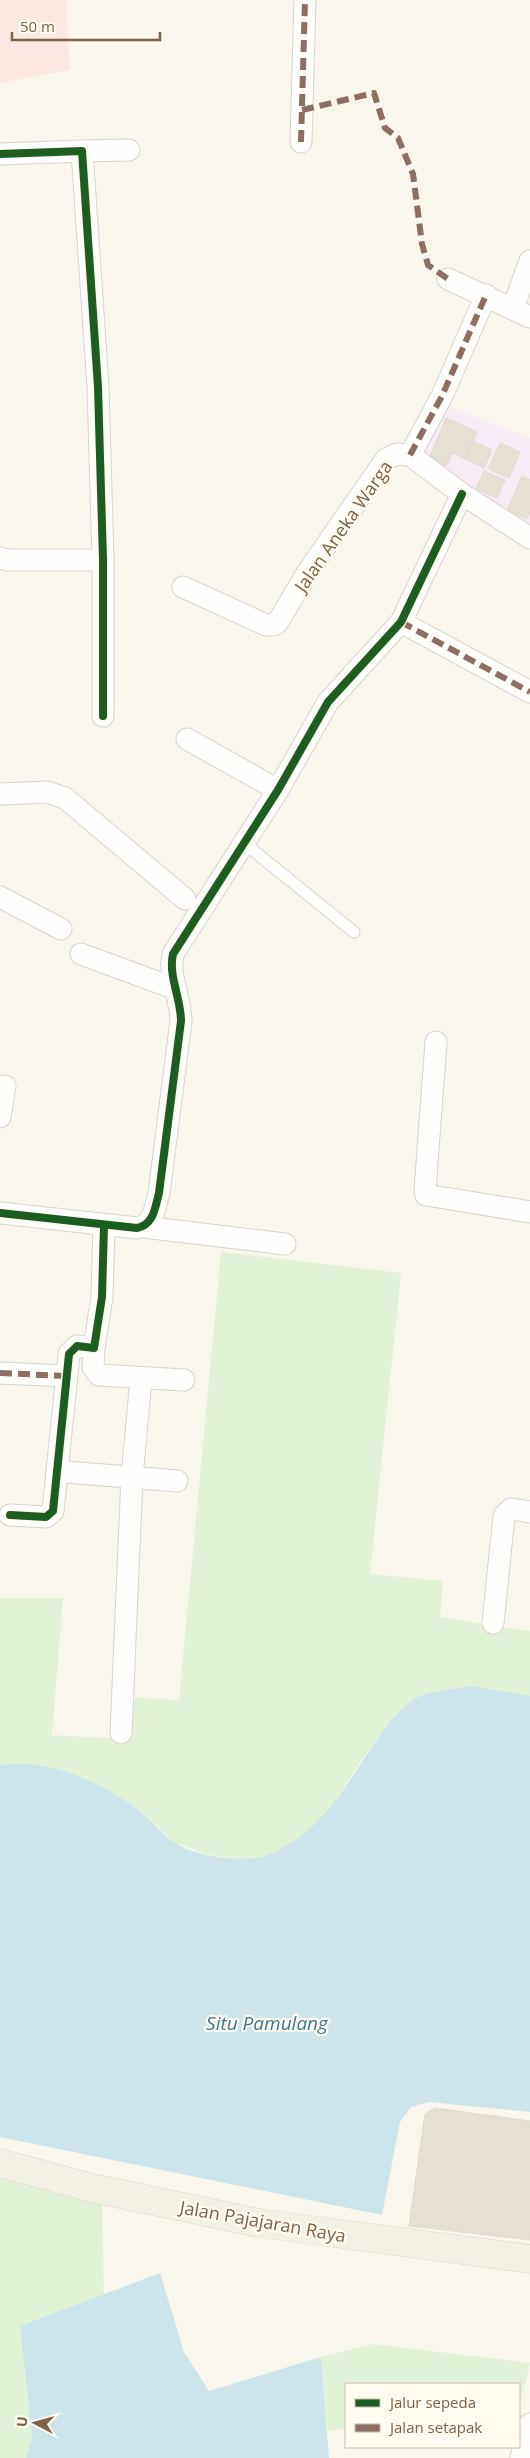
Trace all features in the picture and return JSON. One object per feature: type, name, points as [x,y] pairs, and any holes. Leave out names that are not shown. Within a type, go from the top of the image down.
[{"type":"main road","name":"Jalan Pajajaran Raya","points":[[0,2163],[92,2188],[259,2223],[530,2259]]},
{"type":"street","points":[[301,142],[305,0]]},
{"type":"street","points":[[0,154],[129,150]]},
{"type":"street","points":[[82,151],[98,387],[103,560],[103,716]]},
{"type":"street","points":[[448,278],[522,313],[530,260]]},
{"type":"street","points":[[410,455],[442,396],[486,295]]},
{"type":"street","name":"Jalan Aneka Warga","points":[[183,587],[266,625],[274,625],[278,622],[307,573],[386,459],[397,454],[410,455],[462,494],[530,538]]},
{"type":"street","points":[[144,1226],[151,1219],[159,1193],[181,1021],[172,971],[173,954],[278,790],[328,702],[401,622],[462,494]]},
{"type":"street","points":[[3,561],[103,560]]},
{"type":"street","points":[[401,622],[530,692]]},
{"type":"street","points":[[187,739],[278,790]]},
{"type":"street","points":[[0,794],[47,792],[65,798],[185,899]]},
{"type":"street","points":[[0,897],[61,929]]},
{"type":"street","points":[[81,954],[176,989]]},
{"type":"street","points":[[436,1042],[426,1195],[530,1212]]},
{"type":"street","points":[[0,1117],[5,1086]]},
{"type":"street","points":[[0,1213],[104,1225],[144,1226],[285,1244]]},
{"type":"street","points":[[104,1225],[102,1297],[93,1367],[99,1375],[141,1379],[184,1380]]},
{"type":"street","points":[[10,1515],[46,1517],[53,1510],[69,1354],[77,1346],[94,1348]]},
{"type":"street","points":[[0,1373],[66,1376]]},
{"type":"street","points":[[121,1733],[132,1478],[141,1379]]},
{"type":"street","points":[[66,1472],[177,1481]]},
{"type":"street","points":[[493,1623],[504,1516],[511,1509],[530,1512]]},
{"type":"street","points":[[521,2458],[530,2424]]},
{"type":"lane","points":[[244,843],[354,932]]},
{"type":"shaded area","points":[[0,0],[66,0],[70,70],[0,83]]},
{"type":"shaded area","points":[[443,404],[530,438],[530,528],[416,454]]},
{"type":"green space","points":[[221,1252],[401,1273],[370,1574],[443,1581],[440,1617],[530,1631],[530,1696],[471,1686],[415,1699],[391,1721],[360,1762],[328,1812],[298,1840],[264,1857],[236,1859],[205,1854],[174,1842],[142,1813],[13,1763],[0,1765],[0,1598],[63,1598],[52,1735],[123,1739],[129,1697],[179,1700]]},
{"type":"green space","points":[[0,2173],[102,2198],[104,2295],[20,2326],[32,2438],[26,2458],[0,2458]]},
{"type":"green space","points":[[373,2344],[530,2363],[520,2404],[520,2383],[345,2383],[345,2428],[327,2431],[321,2357]]},
{"type":"water","name":"Situ Pamulang","points":[[471,1686],[530,1696],[530,2112],[430,2102],[411,2107],[400,2122],[382,2215],[0,2137],[0,1765],[38,1765],[76,1775],[94,1783],[112,1792],[147,1817],[174,1842],[193,1851],[216,1857],[261,1857],[269,1855],[299,1838],[313,1826],[338,1797],[389,1723],[406,1705],[416,1698],[429,1693]]},
{"type":"water","points":[[160,2273],[184,2352],[209,2391],[321,2357],[329,2458],[26,2458],[32,2438],[20,2326]]},
{"type":"building","points":[[446,418],[477,432],[465,459],[452,453],[446,466],[429,458]]},
{"type":"building","points":[[473,441],[492,450],[484,468],[465,459]]},
{"type":"building","points":[[500,443],[520,452],[509,478],[488,469]]},
{"type":"building","points":[[484,471],[505,480],[497,498],[476,489]]},
{"type":"building","points":[[522,476],[530,480],[530,511],[527,519],[507,510]]},
{"type":"building","points":[[435,2108],[530,2121],[530,2240],[409,2226],[425,2114]]},
{"type":"marked path","points":[[301,142],[305,0]]},
{"type":"marked path","points":[[302,110],[374,93],[385,128],[398,138],[413,174],[422,244],[428,265],[448,279]]},
{"type":"marked path","points":[[410,455],[442,396],[486,295]]},
{"type":"marked path","points":[[401,622],[530,692]]},
{"type":"marked path","points":[[0,1373],[66,1376]]},
{"type":"cycle path","points":[[0,154],[82,151],[98,387],[103,560],[103,716]]},
{"type":"cycle path","points":[[0,1213],[137,1228],[147,1223],[153,1215],[159,1193],[181,1021],[172,971],[173,954],[278,790],[328,702],[401,622],[462,494]]},
{"type":"cycle path","points":[[10,1515],[46,1517],[53,1511],[69,1354],[77,1346],[94,1348],[102,1297],[104,1225]]}]
